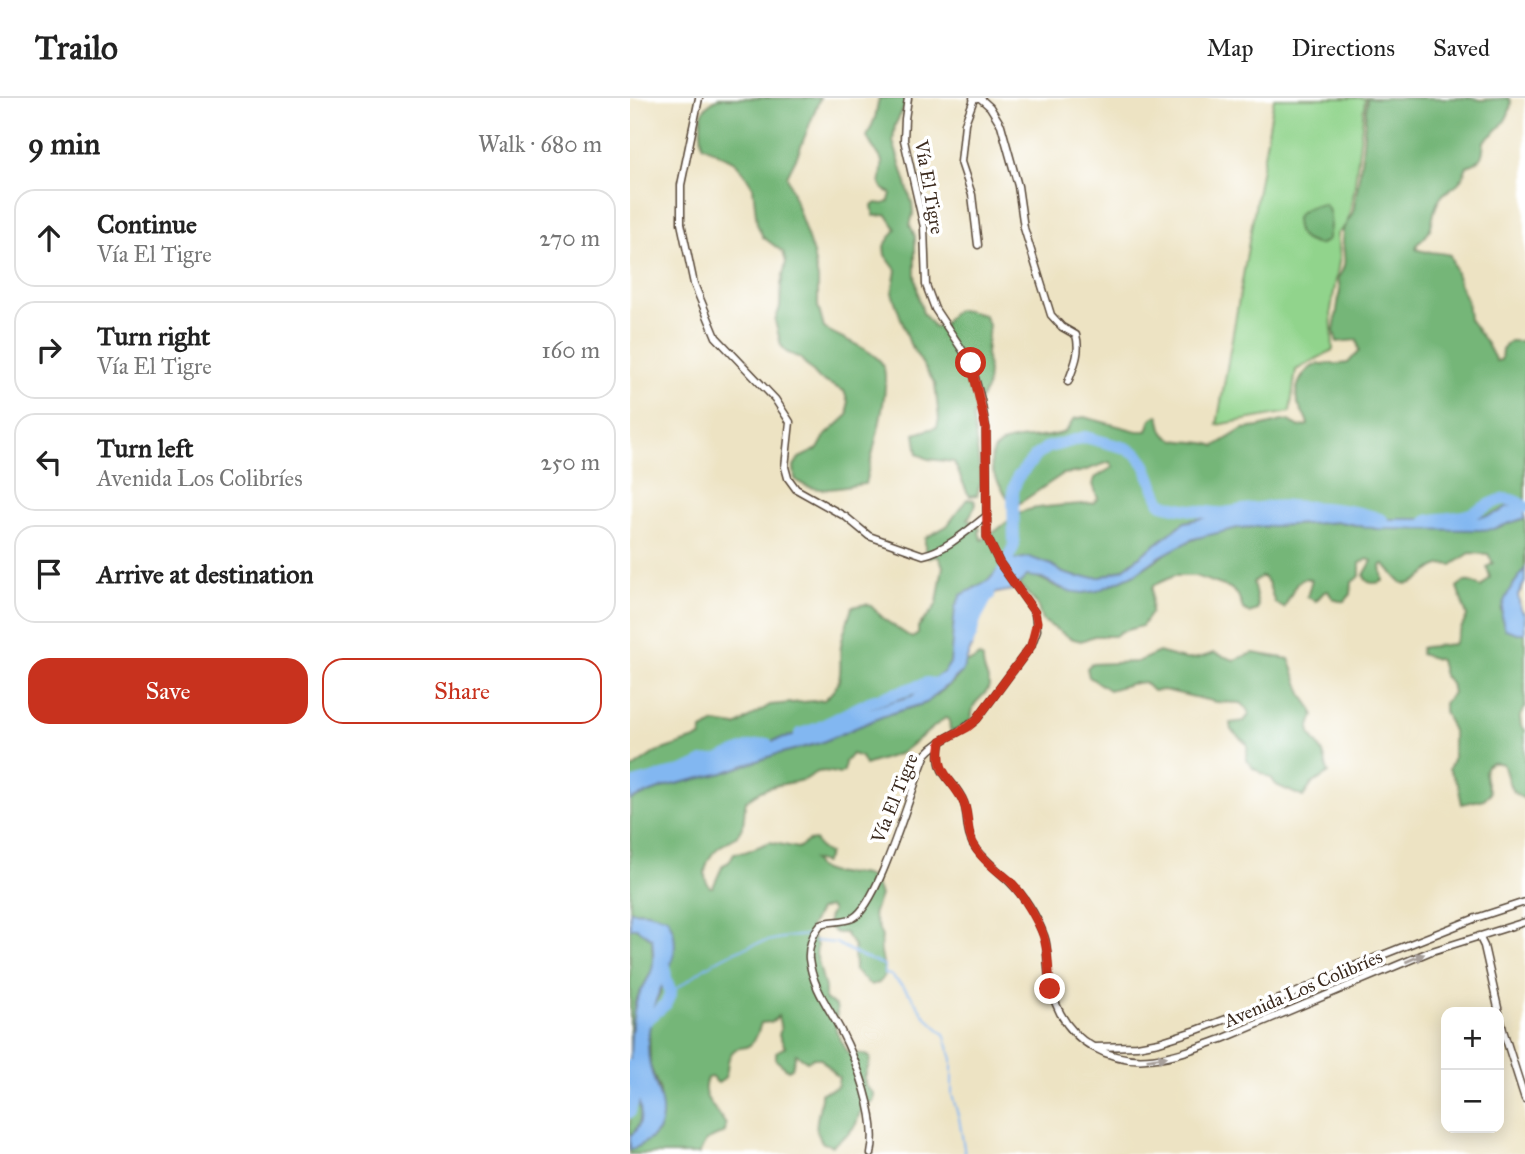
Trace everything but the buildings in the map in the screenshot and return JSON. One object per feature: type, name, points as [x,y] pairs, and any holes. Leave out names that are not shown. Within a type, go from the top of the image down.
[{"type":"street","points":[[699,98],[681,185],[681,223],[694,284],[716,337],[775,398],[790,422],[785,467],[788,478],[796,489],[846,517],[869,536],[923,555],[948,543],[985,517]]},
{"type":"street","name":"Vía El Tigre","points":[[870,1154],[873,1130],[866,1100],[853,1056],[822,1000],[809,959],[810,944],[821,924],[854,918],[864,908],[878,882],[926,754],[941,741],[968,727],[977,719],[1031,646],[1037,622],[1035,613],[999,562],[987,537],[986,428],[981,400],[971,363],[935,309],[926,285],[924,227],[904,141],[908,98]]},
{"type":"street","points":[[978,245],[972,195],[961,162],[965,123],[974,98],[980,98],[990,107],[1001,125],[1018,186],[1027,240],[1051,315],[1062,327],[1076,335],[1079,344],[1078,356],[1068,382]]},
{"type":"street","name":"Avenida Los Colibríes","points":[[941,741],[939,752],[942,770],[964,802],[972,842],[979,853],[1021,893],[1046,939],[1050,989],[1058,1011],[1077,1036],[1092,1047],[1121,1058],[1163,1059],[1222,1039],[1429,952],[1525,922]]},
{"type":"street","name":"Avenida Los Colibríes","points":[[1092,1047],[1137,1046],[1159,1042],[1281,999],[1352,967],[1476,918],[1525,902]]},
{"type":"street","points":[[1479,936],[1484,946],[1503,1030],[1525,1099]]},
{"type":"green space","points":[[719,98],[820,98],[787,176],[813,254],[818,279],[818,306],[824,328],[869,352],[881,362],[885,371],[883,402],[865,484],[820,489],[811,488],[795,479],[794,466],[799,458],[818,449],[825,436],[848,415],[848,402],[844,391],[819,379],[800,358],[786,352],[781,345],[775,321],[780,307],[786,262],[783,252],[763,237],[757,224],[753,187],[743,171],[735,162],[702,145],[703,111]]},
{"type":"green space","points":[[879,98],[909,98],[895,125],[893,141],[912,203],[910,225],[915,236],[915,275],[923,313],[934,327],[942,327],[951,314],[959,310],[984,315],[989,325],[987,388],[973,418],[981,481],[977,495],[970,496],[967,492],[954,462],[928,459],[918,454],[915,434],[937,427],[939,419],[935,384],[910,344],[892,293],[896,270],[885,255],[884,246],[896,229],[887,215],[874,216],[872,206],[889,201],[891,193],[883,189],[880,183],[882,161],[867,137]]},
{"type":"green space","points":[[1274,98],[1365,98],[1354,192],[1347,224],[1337,234],[1340,256],[1331,310],[1333,350],[1296,370],[1290,412],[1217,425]]},
{"type":"green space","points":[[1367,98],[1508,98],[1511,101],[1506,119],[1484,141],[1481,158],[1467,166],[1460,181],[1441,197],[1428,233],[1417,244],[1416,249],[1450,255],[1467,300],[1469,319],[1496,361],[1501,360],[1502,349],[1510,341],[1525,341],[1525,504],[1508,506],[1487,516],[1442,519],[1389,519],[1267,507],[1185,522],[1123,569],[1102,577],[1077,577],[1063,573],[1052,565],[998,570],[988,581],[975,587],[953,625],[954,642],[950,663],[944,672],[911,696],[852,712],[816,729],[630,785],[630,770],[656,752],[701,737],[702,730],[715,723],[736,726],[770,705],[824,700],[839,681],[841,645],[852,607],[866,604],[871,606],[885,620],[912,638],[918,634],[918,627],[937,603],[943,566],[938,556],[929,558],[925,551],[925,538],[947,526],[967,499],[974,500],[976,505],[968,519],[980,529],[982,540],[1023,511],[1093,503],[1098,499],[1093,484],[1095,478],[1113,467],[1110,462],[1080,472],[1063,474],[1020,503],[1007,498],[992,469],[992,456],[997,447],[1005,442],[1054,435],[1066,431],[1074,419],[1084,417],[1137,431],[1147,431],[1151,419],[1158,415],[1163,431],[1170,438],[1215,446],[1243,429],[1282,421],[1289,421],[1300,427],[1308,425],[1297,400],[1297,389],[1302,378],[1309,369],[1319,364],[1348,363],[1359,351],[1357,340],[1337,342],[1334,331],[1340,290],[1338,277],[1345,260],[1342,236],[1356,197]]},
{"type":"green space","points":[[1324,204],[1329,212],[1330,227],[1327,241],[1319,245],[1301,237],[1296,218],[1305,209]]},
{"type":"green space","points":[[1525,518],[1525,568],[1501,610],[1517,633],[1525,633],[1525,706],[1520,717],[1521,726],[1525,730],[1525,799],[1512,789],[1503,764],[1495,763],[1487,766],[1485,771],[1490,793],[1484,799],[1462,804],[1458,785],[1449,769],[1453,759],[1453,731],[1444,711],[1444,703],[1453,693],[1451,683],[1444,676],[1440,660],[1420,654],[1421,648],[1454,644],[1467,616],[1457,587],[1472,582],[1481,587],[1490,578],[1487,567],[1493,563],[1488,554],[1470,553],[1452,565],[1437,566],[1409,584],[1400,581],[1383,564],[1383,581],[1369,582],[1364,575],[1372,561],[1368,559],[1360,563],[1360,576],[1352,582],[1351,594],[1345,601],[1335,599],[1328,591],[1316,601],[1307,597],[1312,580],[1306,578],[1297,583],[1284,608],[1275,603],[1268,582],[1262,576],[1253,582],[1258,606],[1257,610],[1250,613],[1243,609],[1238,595],[1230,588],[1195,576],[1174,576],[1152,588],[1151,613],[1142,626],[1115,636],[1094,636],[1081,641],[1070,638],[1042,620],[1037,604],[1019,584],[1027,576],[1033,575],[1062,589],[1097,591],[1135,574],[1179,545],[1211,533],[1238,528],[1340,522],[1377,529],[1493,529]]},
{"type":"green space","points":[[1159,652],[1186,659],[1214,653],[1234,660],[1253,653],[1289,659],[1303,696],[1312,709],[1314,716],[1310,732],[1323,754],[1329,773],[1312,784],[1303,797],[1276,785],[1272,779],[1253,768],[1247,760],[1247,744],[1231,730],[1230,723],[1244,721],[1249,715],[1241,703],[1216,702],[1164,690],[1153,691],[1144,682],[1109,690],[1089,677],[1087,668],[1091,664],[1137,662]]},
{"type":"green space","points":[[979,656],[983,659],[989,686],[974,706],[971,720],[955,731],[950,730],[949,719],[945,718],[901,753],[865,765],[861,757],[852,754],[845,762],[844,771],[839,774],[819,771],[805,780],[773,786],[760,792],[746,801],[741,830],[715,851],[706,866],[705,877],[710,887],[713,887],[723,865],[729,862],[734,853],[745,852],[770,842],[798,848],[815,840],[820,848],[829,854],[824,863],[813,860],[818,868],[835,873],[861,874],[873,881],[880,895],[873,915],[882,937],[880,948],[885,974],[879,983],[870,985],[855,971],[854,946],[845,933],[836,933],[829,927],[828,918],[832,911],[829,907],[819,910],[809,930],[817,946],[816,954],[825,988],[825,999],[836,1006],[836,1030],[848,1053],[870,1057],[865,1083],[874,1094],[874,1100],[861,1109],[856,1124],[849,1133],[832,1146],[823,1143],[816,1125],[821,1093],[837,1087],[839,1078],[820,1058],[807,1061],[796,1054],[792,1068],[788,1070],[776,1060],[776,1052],[785,1047],[779,1035],[781,1029],[778,1016],[772,1022],[761,1023],[752,1043],[733,1052],[722,1080],[718,1083],[711,1077],[707,1078],[705,1092],[726,1125],[725,1132],[706,1141],[699,1154],[630,1154],[630,1150],[658,1132],[660,1091],[650,1066],[649,1028],[674,950],[673,927],[647,912],[630,911],[630,800],[667,786],[723,773],[774,755],[820,743],[886,715],[926,703],[952,683],[962,672],[966,662]]},
{"type":"green space","points":[[630,928],[636,928],[652,939],[653,969],[635,1002],[630,1064]]},
{"type":"green space","points":[[630,1066],[639,1103],[640,1121],[630,1136]]},
{"type":"water","points":[[1525,504],[1525,518],[1493,529],[1377,529],[1340,522],[1238,528],[1193,539],[1159,557],[1135,574],[1097,591],[1067,591],[1042,578],[1027,576],[1012,590],[992,594],[978,605],[975,637],[962,672],[926,703],[886,715],[820,743],[774,755],[723,773],[667,786],[630,800],[630,785],[816,729],[852,712],[911,696],[944,672],[950,663],[955,607],[961,595],[988,581],[1013,560],[1029,557],[1077,577],[1102,577],[1123,569],[1185,522],[1225,513],[1267,507],[1329,509],[1389,519],[1442,519],[1487,516],[1508,506]]},
{"type":"water","points":[[1525,568],[1525,582],[1518,595],[1520,608],[1525,614],[1525,633],[1517,633],[1505,629],[1502,612],[1506,597]]},
{"type":"water","points":[[630,911],[667,917],[675,944],[670,969],[654,1005],[649,1036],[650,1066],[662,1108],[660,1128],[644,1143],[630,1150],[630,1136],[637,1129],[641,1112],[630,1066],[633,1020],[636,1002],[651,972],[653,956],[652,939],[636,928],[630,928]]},
{"type":"waterway","points":[[967,643],[976,617],[989,595],[989,590],[1004,570],[1014,545],[1013,492],[1017,478],[1046,448],[1085,437],[1126,448],[1137,454],[1145,465],[1161,503],[1174,507],[1225,513],[1295,506],[1342,510],[1382,520]]},
{"type":"waterway","points":[[1427,521],[1467,515],[1502,500],[1509,499],[1525,507]]},
{"type":"waterway","points":[[800,734],[816,729],[869,702],[945,679]]},
{"type":"waterway","points":[[630,785],[767,744]]},
{"type":"waterway","points":[[671,992],[706,967],[743,948],[782,938],[811,937]]},
{"type":"waterway","points":[[815,941],[836,943],[884,965],[885,974],[891,975],[910,994],[925,1016],[944,1034],[952,1059],[952,1095],[965,1154]]},
{"type":"waterway","points":[[641,1025],[666,1004],[671,992],[666,980],[665,966]]},
{"type":"waterway","points":[[630,1066],[630,1077],[636,1088],[630,1112]]},
{"type":"route","points":[[971,363],[986,428],[987,537],[999,562],[1035,613],[1037,630],[1026,655],[977,719],[968,727],[941,741],[939,761],[947,779],[964,802],[972,842],[979,853],[1021,893],[1040,925],[1046,939],[1050,989]]}]
